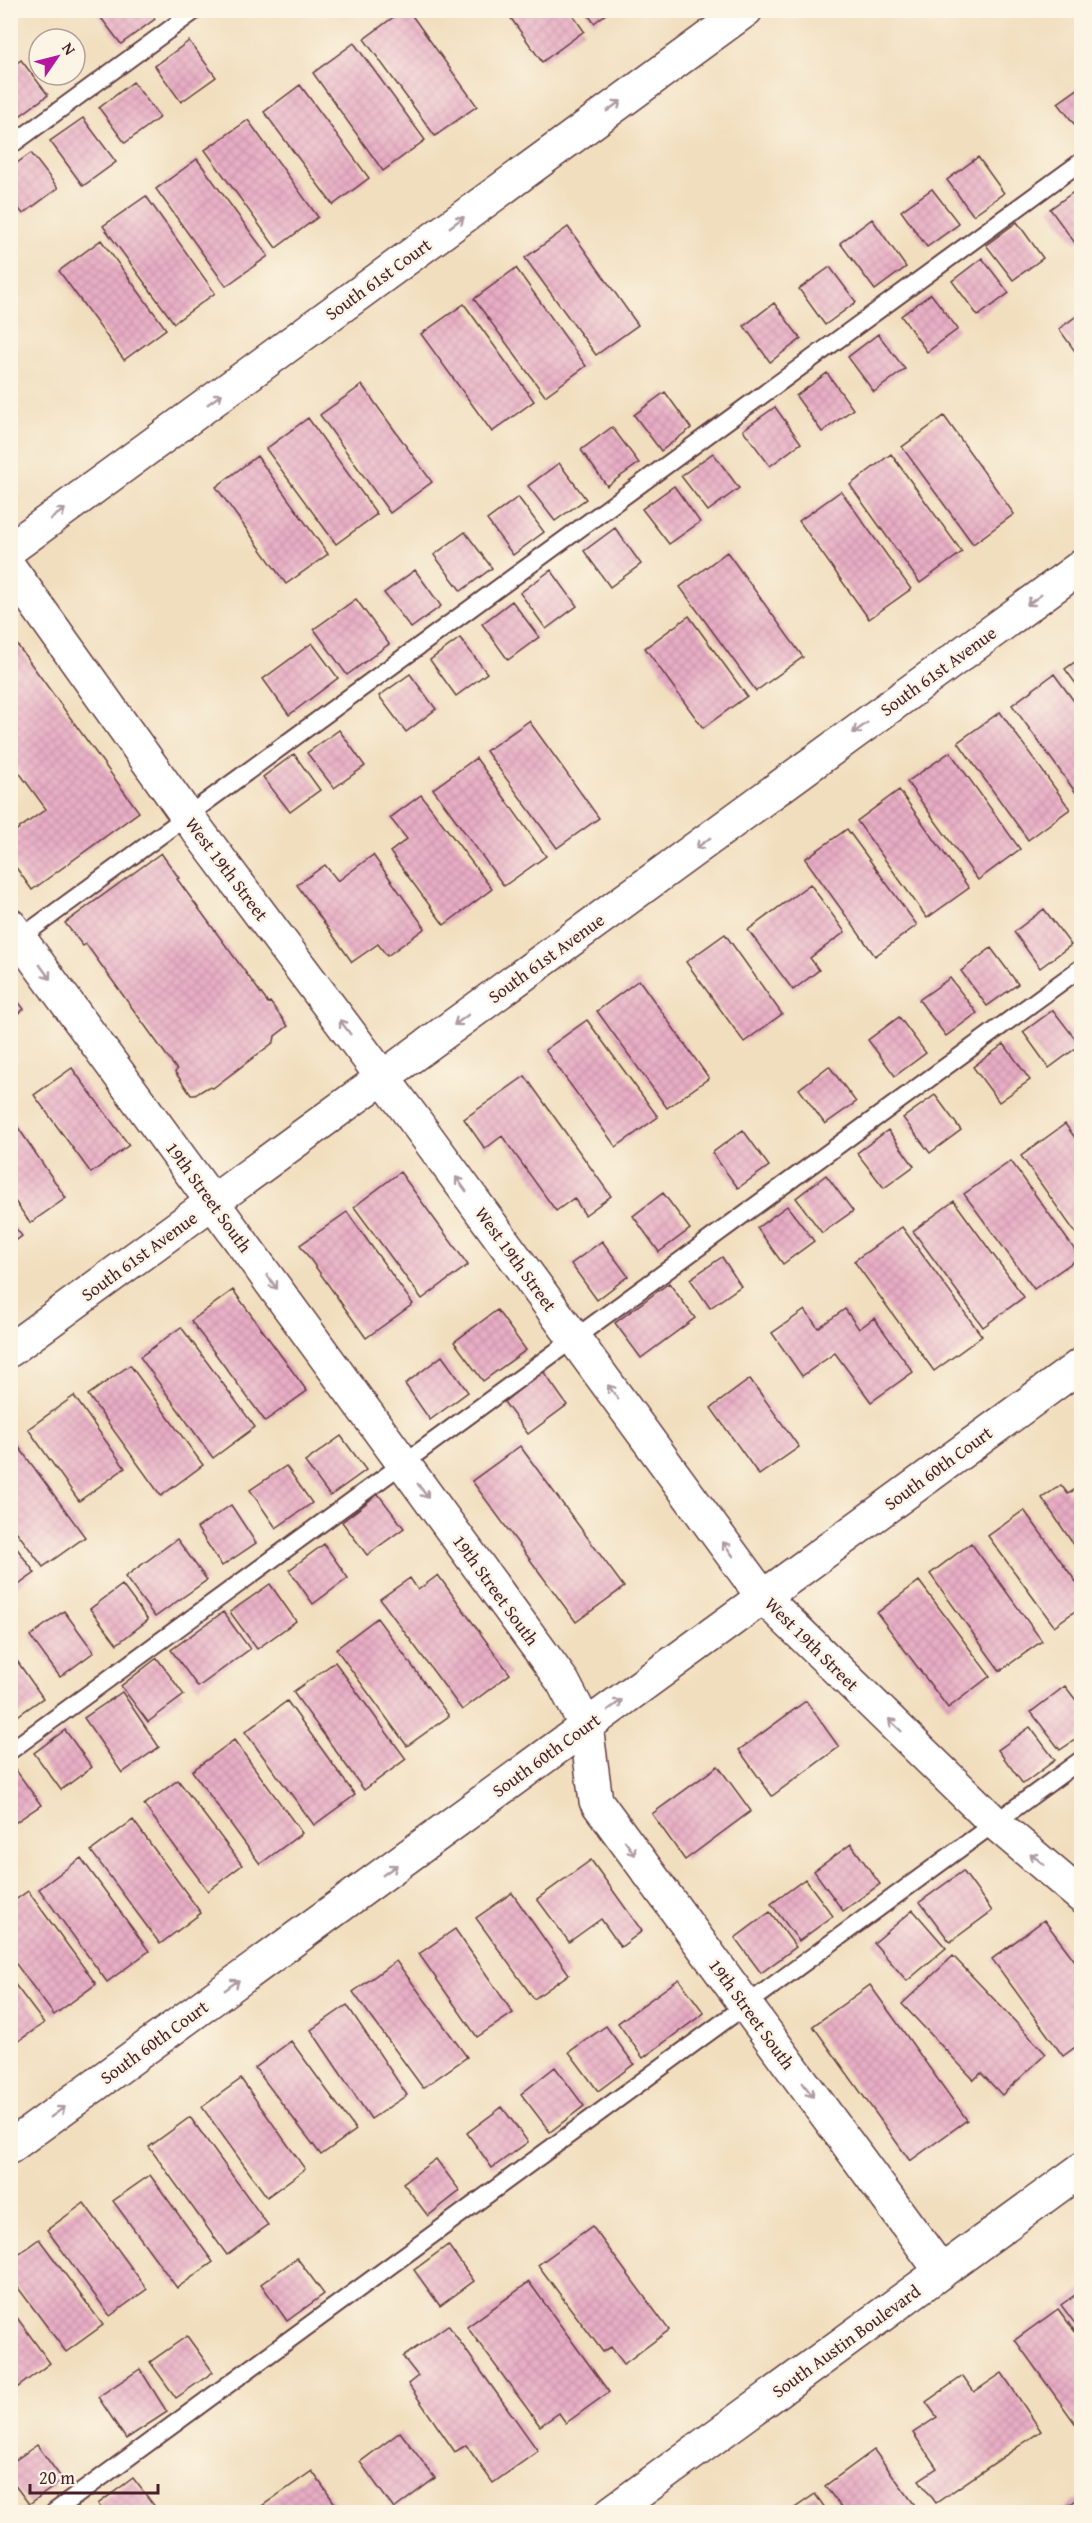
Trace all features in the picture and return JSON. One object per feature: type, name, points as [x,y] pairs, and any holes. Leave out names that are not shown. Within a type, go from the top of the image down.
[{"type":"street","name":"South 61st Court","points":[[10,549],[746,10]]},
{"type":"street","name":"South 61st Avenue","points":[[10,1350],[1082,566]]},
{"type":"street","name":"West 19th Street","points":[[10,568],[187,816],[383,1077],[763,1597],[995,1823],[1082,1897]]},
{"type":"street","name":"19th Street South","points":[[14,936],[212,1202],[563,1682],[586,1726],[596,1801],[941,2271]]},
{"type":"street","name":"South 60th Court","points":[[10,2147],[1082,1364]]},
{"type":"street","name":"South Austin Boulevard","points":[[612,2512],[1082,2169]]},
{"type":"lane","points":[[10,147],[196,10]]},
{"type":"lane","points":[[14,936],[187,816],[1082,161]]},
{"type":"lane","points":[[10,1751],[1082,967]]},
{"type":"lane","points":[[54,2512],[1082,1759]]},
{"type":"building","points":[[95,10],[149,10],[155,19],[121,44]]},
{"type":"building","points":[[403,10],[408,10],[477,106],[435,136],[364,39]]},
{"type":"building","points":[[505,10],[569,10],[584,31],[542,62]]},
{"type":"building","points":[[585,10],[611,10],[594,23]]},
{"type":"building","points":[[189,41],[216,77],[181,102],[155,66]]},
{"type":"building","points":[[354,43],[425,140],[383,171],[313,73]]},
{"type":"building","points":[[21,60],[27,68],[27,87],[42,87],[48,95],[17,118],[10,109],[10,68]]},
{"type":"building","points":[[133,82],[160,117],[125,143],[99,108]]},
{"type":"building","points":[[300,85],[369,178],[333,205],[264,112]]},
{"type":"building","points":[[1082,86],[1082,134],[1058,103]]},
{"type":"building","points":[[83,118],[116,162],[83,186],[50,141]]},
{"type":"building","points":[[248,120],[318,217],[276,248],[205,150]]},
{"type":"building","points":[[31,153],[58,188],[23,214],[10,197],[10,168]]},
{"type":"building","points":[[978,157],[1004,193],[973,215],[947,180]]},
{"type":"building","points":[[197,159],[268,256],[226,286],[156,189]]},
{"type":"building","points":[[1082,186],[1082,238],[1075,243],[1050,209]]},
{"type":"building","points":[[932,189],[959,224],[927,247],[901,211]]},
{"type":"building","points":[[146,196],[215,293],[174,323],[103,226]]},
{"type":"building","points":[[872,219],[906,267],[875,290],[840,243]]},
{"type":"building","points":[[1017,222],[1043,258],[1013,280],[986,245]]},
{"type":"building","points":[[568,227],[638,325],[596,355],[525,258]]},
{"type":"building","points":[[101,240],[166,329],[124,360],[59,271]]},
{"type":"building","points":[[982,258],[1009,293],[978,316],[952,281]]},
{"type":"building","points":[[830,267],[856,302],[825,325],[799,289]]},
{"type":"building","points":[[516,268],[586,366],[545,396],[474,299]]},
{"type":"building","points":[[931,294],[958,329],[927,352],[901,316]]},
{"type":"building","points":[[774,303],[801,339],[770,362],[744,326]]},
{"type":"building","points":[[464,304],[534,401],[492,432],[421,334]]},
{"type":"building","points":[[1082,312],[1082,361],[1059,329]]},
{"type":"building","points":[[878,334],[905,369],[874,392],[848,357]]},
{"type":"building","points":[[827,373],[853,409],[822,432],[796,396]]},
{"type":"building","points":[[362,385],[432,482],[390,513],[320,415]]},
{"type":"building","points":[[665,392],[691,428],[661,451],[634,415]]},
{"type":"building","points":[[775,407],[801,443],[770,466],[743,430]]},
{"type":"building","points":[[944,416],[1014,514],[973,544],[902,447]]},
{"type":"building","points":[[308,418],[377,514],[336,544],[266,449]]},
{"type":"building","points":[[612,427],[639,463],[607,486],[581,450]]},
{"type":"building","points":[[713,453],[739,488],[708,511],[681,476]]},
{"type":"building","points":[[891,454],[962,552],[920,583],[850,485]]},
{"type":"building","points":[[257,456],[328,554],[286,584],[216,487]]},
{"type":"building","points":[[559,463],[586,499],[555,521],[528,486]]},
{"type":"building","points":[[674,486],[700,522],[669,544],[642,509]]},
{"type":"building","points":[[841,491],[911,589],[869,619],[799,521]]},
{"type":"building","points":[[518,497],[544,532],[513,555],[487,520]]},
{"type":"building","points":[[615,528],[641,564],[610,587],[584,551]]},
{"type":"building","points":[[465,532],[492,568],[461,591],[434,555]]},
{"type":"building","points":[[727,552],[803,657],[756,691],[680,587]]},
{"type":"building","points":[[415,570],[441,606],[411,628],[384,593]]},
{"type":"building","points":[[551,570],[577,606],[546,629],[520,593]]},
{"type":"building","points":[[356,599],[389,644],[347,675],[314,629]]},
{"type":"building","points":[[512,601],[539,637],[508,660],[482,624]]},
{"type":"building","points":[[689,616],[747,696],[703,728],[645,648]]},
{"type":"building","points":[[10,635],[139,812],[32,890],[10,859],[10,835],[46,809],[10,760]]},
{"type":"building","points":[[460,638],[487,673],[456,696],[430,660]]},
{"type":"building","points":[[312,643],[338,678],[289,715],[263,679]]},
{"type":"building","points":[[1082,657],[1082,692],[1065,669]]},
{"type":"building","points":[[410,674],[436,709],[406,732],[379,696]]},
{"type":"building","points":[[1054,674],[1082,712],[1082,801],[1012,705]]},
{"type":"building","points":[[1000,712],[1070,809],[1028,840],[958,742]]},
{"type":"building","points":[[529,721],[599,818],[557,848],[486,751]]},
{"type":"building","points":[[339,730],[365,766],[334,788],[307,753]]},
{"type":"building","points":[[950,752],[1020,849],[978,880],[907,782]]},
{"type":"building","points":[[294,754],[320,790],[290,812],[263,777]]},
{"type":"building","points":[[476,758],[546,856],[504,886],[433,789]]},
{"type":"building","points":[[899,790],[969,888],[927,918],[857,821]]},
{"type":"building","points":[[421,795],[492,889],[444,925],[390,852],[407,839],[390,818]]},
{"type":"building","points":[[847,829],[917,925],[875,956],[805,859]]},
{"type":"building","points":[[161,853],[179,878],[177,879],[268,1003],[270,1002],[288,1026],[275,1036],[274,1042],[213,1088],[208,1087],[195,1095],[191,1095],[175,1072],[177,1070],[86,944],[83,946],[65,923]]},
{"type":"building","points":[[373,855],[425,928],[387,956],[378,944],[352,962],[297,885],[325,865],[338,881]]},
{"type":"building","points":[[810,884],[845,932],[810,958],[819,970],[793,990],[748,930]]},
{"type":"building","points":[[1044,909],[1071,945],[1040,968],[1014,932]]},
{"type":"building","points":[[725,934],[782,1014],[744,1042],[686,962]]},
{"type":"building","points":[[991,948],[1018,984],[987,1006],[961,971]]},
{"type":"building","points":[[950,978],[977,1013],[946,1036],[919,1000]]},
{"type":"building","points":[[639,980],[709,1078],[667,1108],[597,1011]]},
{"type":"building","points":[[10,991],[24,1009],[10,1019]]},
{"type":"building","points":[[1053,1010],[1080,1045],[1049,1068],[1023,1032]]},
{"type":"building","points":[[899,1017],[926,1053],[895,1076],[868,1040]]},
{"type":"building","points":[[587,1020],[658,1117],[616,1147],[545,1050]]},
{"type":"building","points":[[1004,1044],[1030,1080],[999,1102],[973,1067]]},
{"type":"building","points":[[829,1066],[856,1102],[825,1124],[799,1089]]},
{"type":"building","points":[[72,1068],[129,1145],[91,1173],[34,1095]]},
{"type":"building","points":[[525,1076],[611,1196],[585,1215],[574,1198],[556,1211],[502,1136],[485,1149],[464,1119]]},
{"type":"building","points":[[935,1095],[961,1130],[930,1153],[903,1118]]},
{"type":"building","points":[[13,1120],[66,1198],[30,1223],[10,1194],[10,1122]]},
{"type":"building","points":[[1065,1124],[1082,1147],[1082,1242],[1021,1156]]},
{"type":"building","points":[[743,1130],[769,1166],[738,1188],[712,1153]]},
{"type":"building","points":[[888,1130],[914,1166],[884,1188],[857,1153]]},
{"type":"building","points":[[1011,1161],[1080,1257],[1034,1289],[964,1194]]},
{"type":"building","points":[[400,1172],[468,1265],[422,1299],[354,1207]]},
{"type":"building","points":[[826,1175],[853,1211],[822,1233],[796,1198]]},
{"type":"building","points":[[663,1193],[690,1229],[659,1252],[633,1216]]},
{"type":"building","points":[[954,1201],[1024,1297],[983,1327],[913,1231]]},
{"type":"building","points":[[787,1206],[814,1241],[783,1264],[757,1228]]},
{"type":"building","points":[[347,1212],[413,1304],[366,1338],[300,1245]]},
{"type":"building","points":[[10,1221],[22,1236],[10,1245]]},
{"type":"building","points":[[902,1227],[982,1336],[934,1371],[854,1261]]},
{"type":"building","points":[[602,1241],[628,1276],[597,1300],[571,1264]]},
{"type":"building","points":[[722,1257],[741,1286],[710,1308],[690,1279]]},
{"type":"building","points":[[669,1283],[695,1318],[641,1358],[615,1323]]},
{"type":"building","points":[[233,1290],[307,1391],[265,1421],[191,1321]]},
{"type":"building","points":[[845,1309],[859,1329],[874,1318],[913,1372],[871,1402],[835,1353],[802,1376],[772,1333],[805,1310],[818,1328]]},
{"type":"building","points":[[497,1310],[526,1350],[483,1381],[454,1342]]},
{"type":"building","points":[[181,1327],[255,1427],[213,1458],[140,1357]]},
{"type":"building","points":[[442,1356],[468,1392],[430,1420],[405,1384]]},
{"type":"building","points":[[130,1365],[203,1465],[161,1496],[88,1395]]},
{"type":"building","points":[[543,1371],[567,1405],[528,1434],[504,1402]]},
{"type":"building","points":[[750,1379],[799,1447],[759,1475],[711,1408]]},
{"type":"building","points":[[74,1396],[125,1468],[79,1501],[28,1429]]},
{"type":"building","points":[[10,1435],[85,1537],[43,1567],[10,1523]]},
{"type":"building","points":[[341,1436],[366,1470],[330,1496],[305,1462]]},
{"type":"building","points":[[520,1446],[624,1587],[576,1622],[472,1481]]},
{"type":"building","points":[[286,1466],[312,1503],[276,1528],[250,1490]]},
{"type":"building","points":[[1061,1485],[1068,1494],[1082,1485],[1082,1557],[1042,1498]]},
{"type":"building","points":[[378,1494],[404,1528],[367,1555],[342,1522]]},
{"type":"building","points":[[231,1505],[256,1543],[222,1566],[197,1528]]},
{"type":"building","points":[[1024,1510],[1082,1590],[1082,1606],[1054,1626],[988,1536]]},
{"type":"building","points":[[10,1539],[35,1573],[10,1591]]},
{"type":"building","points":[[177,1539],[207,1580],[155,1617],[125,1577]]},
{"type":"building","points":[[971,1543],[1042,1641],[1000,1671],[930,1574]]},
{"type":"building","points":[[324,1544],[348,1578],[313,1604],[289,1570]]},
{"type":"building","points":[[438,1575],[510,1674],[462,1710],[380,1599],[410,1578],[418,1590]]},
{"type":"building","points":[[919,1581],[990,1676],[948,1708],[877,1613]]},
{"type":"building","points":[[270,1584],[296,1621],[257,1649],[230,1612]]},
{"type":"building","points":[[122,1585],[148,1620],[117,1644],[90,1609]]},
{"type":"building","points":[[64,1611],[94,1652],[60,1677],[30,1636]]},
{"type":"building","points":[[223,1612],[250,1649],[198,1687],[171,1650]]},
{"type":"building","points":[[377,1618],[449,1716],[407,1746],[336,1649]]},
{"type":"building","points":[[15,1658],[43,1698],[13,1719],[10,1716],[10,1661]]},
{"type":"building","points":[[157,1658],[184,1695],[148,1722],[121,1686]]},
{"type":"building","points":[[335,1662],[406,1759],[364,1790],[293,1692]]},
{"type":"building","points":[[1065,1686],[1082,1708],[1082,1735],[1060,1750],[1031,1712]]},
{"type":"building","points":[[122,1692],[159,1747],[122,1773],[84,1718]]},
{"type":"building","points":[[287,1701],[355,1795],[314,1825],[245,1732]]},
{"type":"building","points":[[806,1701],[839,1747],[772,1796],[739,1750]]},
{"type":"building","points":[[1030,1727],[1055,1760],[1023,1784],[998,1750]]},
{"type":"building","points":[[65,1730],[92,1767],[61,1790],[34,1753]]},
{"type":"building","points":[[234,1740],[302,1833],[260,1864],[192,1771]]},
{"type":"building","points":[[13,1766],[41,1805],[10,1826],[10,1768]]},
{"type":"building","points":[[718,1766],[751,1811],[685,1860],[652,1814]]},
{"type":"building","points":[[178,1780],[242,1865],[208,1891],[144,1805]]},
{"type":"building","points":[[133,1820],[201,1913],[160,1944],[91,1851]]},
{"type":"building","points":[[851,1844],[880,1884],[843,1911],[814,1871]]},
{"type":"building","points":[[81,1858],[149,1951],[107,1982],[39,1889]]},
{"type":"building","points":[[591,1860],[642,1931],[621,1947],[601,1919],[569,1942],[537,1899]]},
{"type":"building","points":[[963,1871],[992,1911],[950,1942],[920,1902]]},
{"type":"building","points":[[805,1879],[833,1916],[799,1941],[771,1904]]},
{"type":"building","points":[[28,1891],[96,1984],[54,2015],[10,1956],[10,1904]]},
{"type":"building","points":[[512,1893],[569,1974],[534,1999],[476,1918]]},
{"type":"building","points":[[913,1910],[946,1948],[907,1981],[874,1943]]},
{"type":"building","points":[[770,1912],[796,1947],[761,1973],[735,1938]]},
{"type":"building","points":[[1044,1920],[1082,1970],[1082,2042],[1063,2056],[992,1959]]},
{"type":"building","points":[[455,1929],[513,2013],[477,2037],[419,1954]]},
{"type":"building","points":[[953,1956],[1046,2054],[1002,2095],[981,2073],[974,2080],[902,2004]]},
{"type":"building","points":[[396,1961],[467,2057],[423,2088],[353,1992]]},
{"type":"building","points":[[10,1978],[44,2023],[10,2047]]},
{"type":"building","points":[[679,1979],[704,2013],[643,2058],[618,2023]]},
{"type":"building","points":[[870,1985],[967,2120],[910,2161],[813,2026]]},
{"type":"building","points":[[347,2005],[407,2095],[371,2119],[311,2030]]},
{"type":"building","points":[[606,2026],[634,2064],[598,2091],[569,2052]]},
{"type":"building","points":[[291,2041],[356,2130],[321,2155],[255,2068]]},
{"type":"building","points":[[555,2067],[584,2106],[550,2132],[521,2094]]},
{"type":"building","points":[[241,2079],[305,2169],[267,2197],[202,2107]]},
{"type":"building","points":[[502,2107],[528,2142],[492,2168],[467,2133]]},
{"type":"building","points":[[190,2117],[268,2225],[227,2255],[149,2147]]},
{"type":"building","points":[[436,2159],[460,2191],[428,2216],[403,2183]]},
{"type":"building","points":[[150,2175],[213,2262],[177,2288],[113,2201]]},
{"type":"building","points":[[84,2203],[147,2289],[110,2316],[47,2230]]},
{"type":"building","points":[[592,2226],[669,2330],[624,2364],[611,2347],[603,2352],[538,2265]]},
{"type":"building","points":[[39,2239],[103,2325],[66,2352],[10,2277],[10,2260]]},
{"type":"building","points":[[448,2245],[474,2281],[440,2306],[414,2270]]},
{"type":"building","points":[[297,2258],[324,2294],[287,2321],[261,2284]]},
{"type":"building","points":[[529,2282],[609,2392],[566,2423],[559,2413],[540,2426],[467,2327]]},
{"type":"building","points":[[1082,2290],[1082,2333],[1061,2305]]},
{"type":"building","points":[[10,2308],[50,2363],[14,2390],[10,2385]]},
{"type":"building","points":[[1058,2309],[1082,2341],[1082,2433],[1015,2340]]},
{"type":"building","points":[[448,2325],[538,2451],[493,2483],[466,2445],[455,2452],[408,2384],[418,2376],[403,2357]]},
{"type":"building","points":[[187,2336],[213,2372],[176,2398],[150,2362]]},
{"type":"building","points":[[140,2369],[167,2412],[126,2439],[98,2397]]},
{"type":"building","points":[[1002,2373],[1041,2431],[936,2503],[919,2480],[937,2468],[913,2433],[937,2417],[926,2402],[963,2376],[974,2392]]},
{"type":"building","points":[[400,2432],[435,2478],[394,2509],[360,2462]]},
{"type":"building","points":[[37,2445],[63,2480],[29,2504],[10,2479],[10,2464]]},
{"type":"building","points":[[874,2450],[920,2512],[845,2512],[825,2486]]},
{"type":"building","points":[[312,2471],[341,2512],[267,2512],[262,2506]]},
{"type":"building","points":[[133,2478],[159,2512],[104,2512],[98,2504]]},
{"type":"building","points":[[815,2494],[828,2512],[789,2512]]},
{"type":"building","points":[[1082,2496],[1082,2512],[1059,2512]]}]
